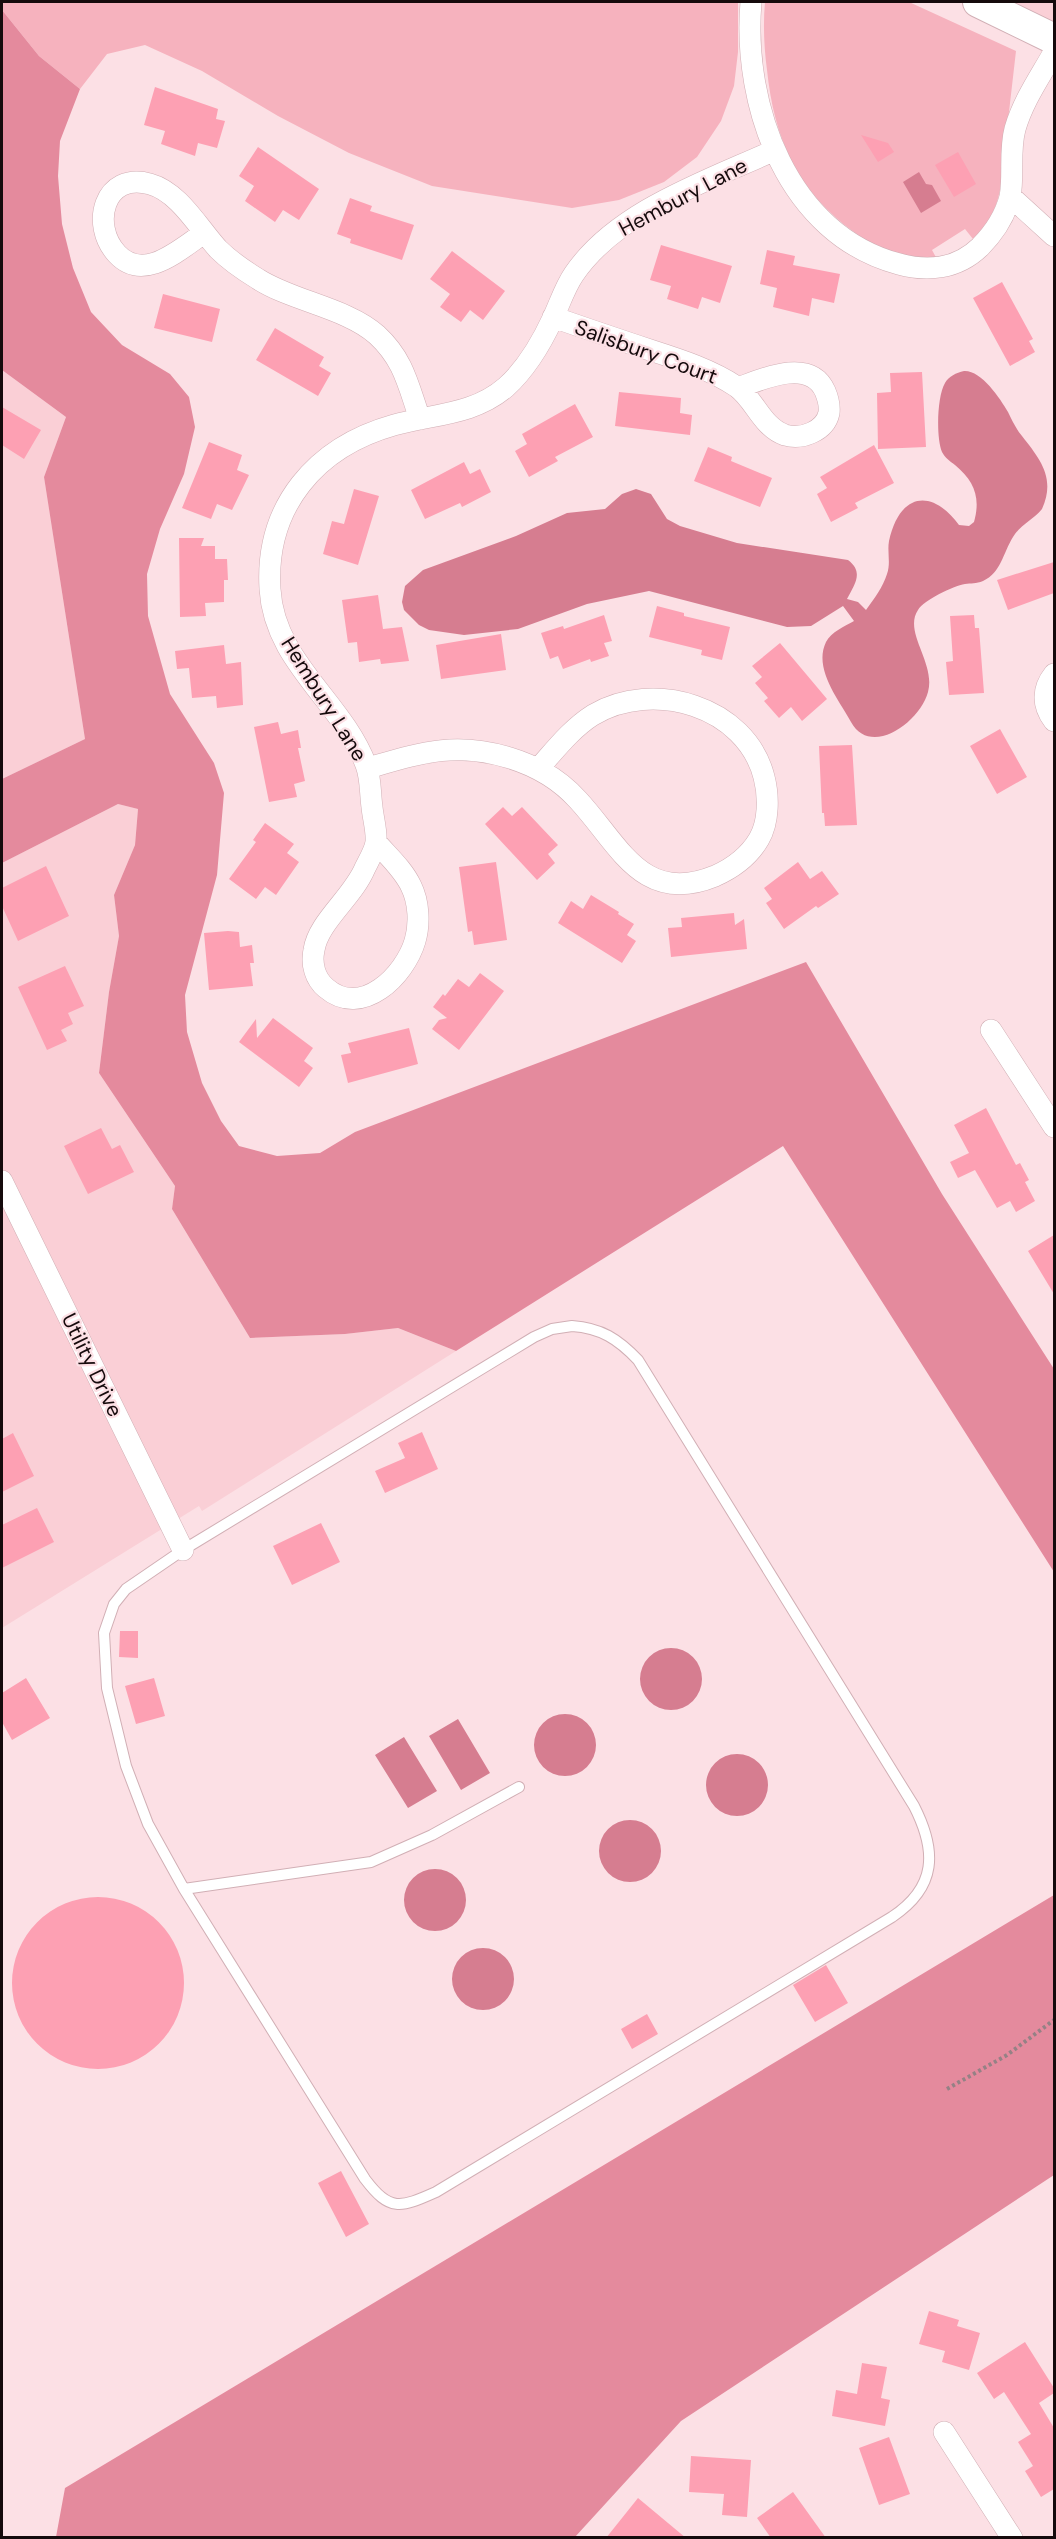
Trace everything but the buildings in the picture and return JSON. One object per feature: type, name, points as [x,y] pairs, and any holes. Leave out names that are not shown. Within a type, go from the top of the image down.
[{"type":"street","points":[[751,2],[749,31],[754,84],[775,150],[808,205],[829,227],[865,252],[904,266],[933,269],[962,260],[979,248],[996,229],[1010,196],[1015,130],[1028,98],[1054,52]]},
{"type":"street","points":[[978,2],[1054,39]]},
{"type":"street","name":"Hembury Lane","points":[[376,842],[368,768],[354,739],[300,668],[276,618],[270,591],[272,556],[279,519],[288,501],[314,469],[350,442],[373,431],[467,409],[488,400],[506,387],[524,368],[539,346],[576,272],[594,249],[639,215],[775,150]]},
{"type":"street","points":[[204,233],[164,261],[141,266],[124,262],[110,246],[103,228],[104,205],[114,190],[128,183],[147,183],[166,189],[220,251],[258,280],[339,313],[376,334],[401,363],[420,419]]},
{"type":"street","points":[[1010,196],[1054,236]]},
{"type":"street","name":"Salisbury Court","points":[[553,317],[689,363],[738,388]]},
{"type":"street","points":[[1054,674],[1044,695],[1054,721]]},
{"type":"street","points":[[368,768],[416,754],[465,748],[510,758],[538,769],[563,786],[579,801],[629,863],[644,874],[661,882],[696,881],[724,872],[754,849],[762,834],[767,796],[764,777],[756,758],[746,741],[722,719],[688,703],[669,699],[651,699],[605,709],[580,725],[538,769]]},
{"type":"street","points":[[376,842],[412,886],[418,919],[417,937],[403,967],[388,984],[373,994],[358,998],[345,997],[333,994],[322,985],[315,973],[314,947],[328,921],[354,890],[376,842]]},
{"type":"street","points":[[991,1030],[1054,1127]]},
{"type":"street","name":"Utility Drive","points":[[2,1181],[183,1550]]},
{"type":"street","points":[[944,2432],[1012,2538]]},
{"type":"lane","points":[[572,1326],[598,1329],[618,1341],[638,1360],[914,1806],[928,1838],[930,1854],[924,1885],[914,1900],[892,1917],[435,2192],[398,2205],[381,2199],[365,2179],[184,1889],[148,1824],[126,1766],[107,1688],[103,1651],[105,1626],[114,1604],[126,1589],[183,1550],[534,1337],[552,1329],[572,1326]]},
{"type":"lane","points":[[184,1889],[371,1862],[432,1835],[519,1787]]},
{"type":"path","points":[[947,2089],[1007,2055],[1054,2020]]},
{"type":"shaded area","points":[[2,2],[738,2],[738,52],[734,86],[721,121],[697,157],[664,182],[619,200],[572,208],[432,186],[349,153],[278,116],[202,71],[145,45],[107,54],[80,89],[39,56],[2,10]]},
{"type":"shaded area","points":[[765,2],[909,2],[1016,51],[1000,190],[991,217],[973,239],[965,229],[932,250],[938,261],[901,257],[870,245],[817,199],[803,181],[792,161],[776,118],[770,95],[765,53]]},
{"type":"shaded area","points":[[1002,2],[1054,2],[1054,27]]},
{"type":"shaded area","points":[[2,10],[39,56],[80,89],[60,141],[58,176],[62,224],[73,268],[91,312],[122,345],[170,374],[189,397],[195,427],[184,474],[160,529],[147,574],[148,616],[170,694],[214,763],[224,793],[217,875],[185,995],[187,1032],[202,1083],[221,1121],[239,1146],[277,1156],[320,1153],[355,1132],[806,962],[942,1194],[1054,1369],[1054,1572],[783,1146],[456,1351],[398,1328],[345,1334],[250,1338],[172,1209],[175,1186],[99,1073],[109,992],[119,936],[114,895],[135,845],[138,809],[118,804],[2,863],[2,779],[85,739],[44,477],[66,417],[2,370]]},
{"type":"shaded area","points":[[919,172],[926,184],[932,185],[941,201],[921,213],[903,182]]},
{"type":"shaded area","points":[[2,370],[66,417],[44,477],[85,739],[2,779]]},
{"type":"shaded area","points":[[964,371],[977,375],[983,380],[1005,406],[1018,430],[1040,461],[1047,478],[1046,498],[1042,509],[1016,533],[994,573],[980,582],[946,590],[926,602],[918,610],[914,619],[914,628],[928,670],[928,692],[915,714],[894,732],[870,737],[860,732],[851,722],[829,684],[823,663],[826,642],[835,632],[854,621],[843,606],[811,626],[787,627],[649,591],[587,604],[518,629],[464,635],[429,630],[419,625],[404,610],[402,602],[405,586],[423,570],[516,536],[567,513],[605,509],[622,494],[636,489],[651,494],[667,519],[680,526],[737,543],[848,560],[856,569],[857,574],[847,599],[858,602],[866,610],[885,579],[889,566],[889,541],[900,514],[908,505],[917,501],[927,501],[948,513],[959,525],[969,526],[974,522],[977,505],[974,490],[962,471],[943,454],[939,437],[938,417],[942,389],[951,377]]},
{"type":"shaded area","points":[[118,804],[138,809],[135,845],[114,895],[119,936],[109,992],[99,1073],[175,1186],[172,1209],[250,1338],[345,1334],[398,1328],[456,1351],[202,1511],[199,1506],[2,1628],[2,863]]},
{"type":"shaded area","points":[[671,1648],[683,1650],[693,1657],[700,1667],[702,1679],[700,1691],[693,1701],[683,1708],[671,1710],[659,1708],[649,1701],[642,1691],[640,1679],[642,1667],[649,1657],[659,1650]]},
{"type":"shaded area","points":[[565,1714],[577,1716],[587,1723],[594,1733],[596,1745],[594,1757],[587,1767],[577,1774],[565,1776],[553,1774],[543,1767],[536,1757],[534,1745],[536,1733],[543,1723],[553,1716]]},
{"type":"shaded area","points":[[458,1719],[490,1773],[461,1790],[429,1736]]},
{"type":"shaded area","points":[[404,1737],[437,1791],[408,1808],[375,1755]]},
{"type":"shaded area","points":[[737,1754],[749,1756],[759,1763],[766,1773],[768,1785],[766,1797],[759,1807],[749,1814],[737,1816],[725,1814],[715,1807],[708,1797],[706,1785],[708,1773],[715,1763],[725,1756]]},
{"type":"shaded area","points":[[630,1820],[642,1822],[652,1829],[659,1839],[661,1851],[659,1863],[652,1873],[642,1880],[630,1882],[618,1880],[608,1873],[601,1863],[599,1851],[601,1839],[608,1829],[618,1822]]},
{"type":"shaded area","points":[[435,1869],[447,1871],[457,1878],[464,1888],[466,1900],[464,1912],[457,1922],[447,1929],[435,1931],[423,1929],[413,1922],[406,1912],[404,1900],[406,1888],[413,1878],[423,1871]]},
{"type":"shaded area","points":[[1054,1895],[1054,2175],[681,2421],[575,2537],[56,2537],[65,2488]]},
{"type":"shaded area","points":[[483,1948],[495,1950],[505,1957],[512,1967],[514,1979],[512,1991],[505,2001],[495,2008],[483,2010],[471,2008],[461,2001],[454,1991],[452,1979],[454,1967],[461,1957],[471,1950]]}]
